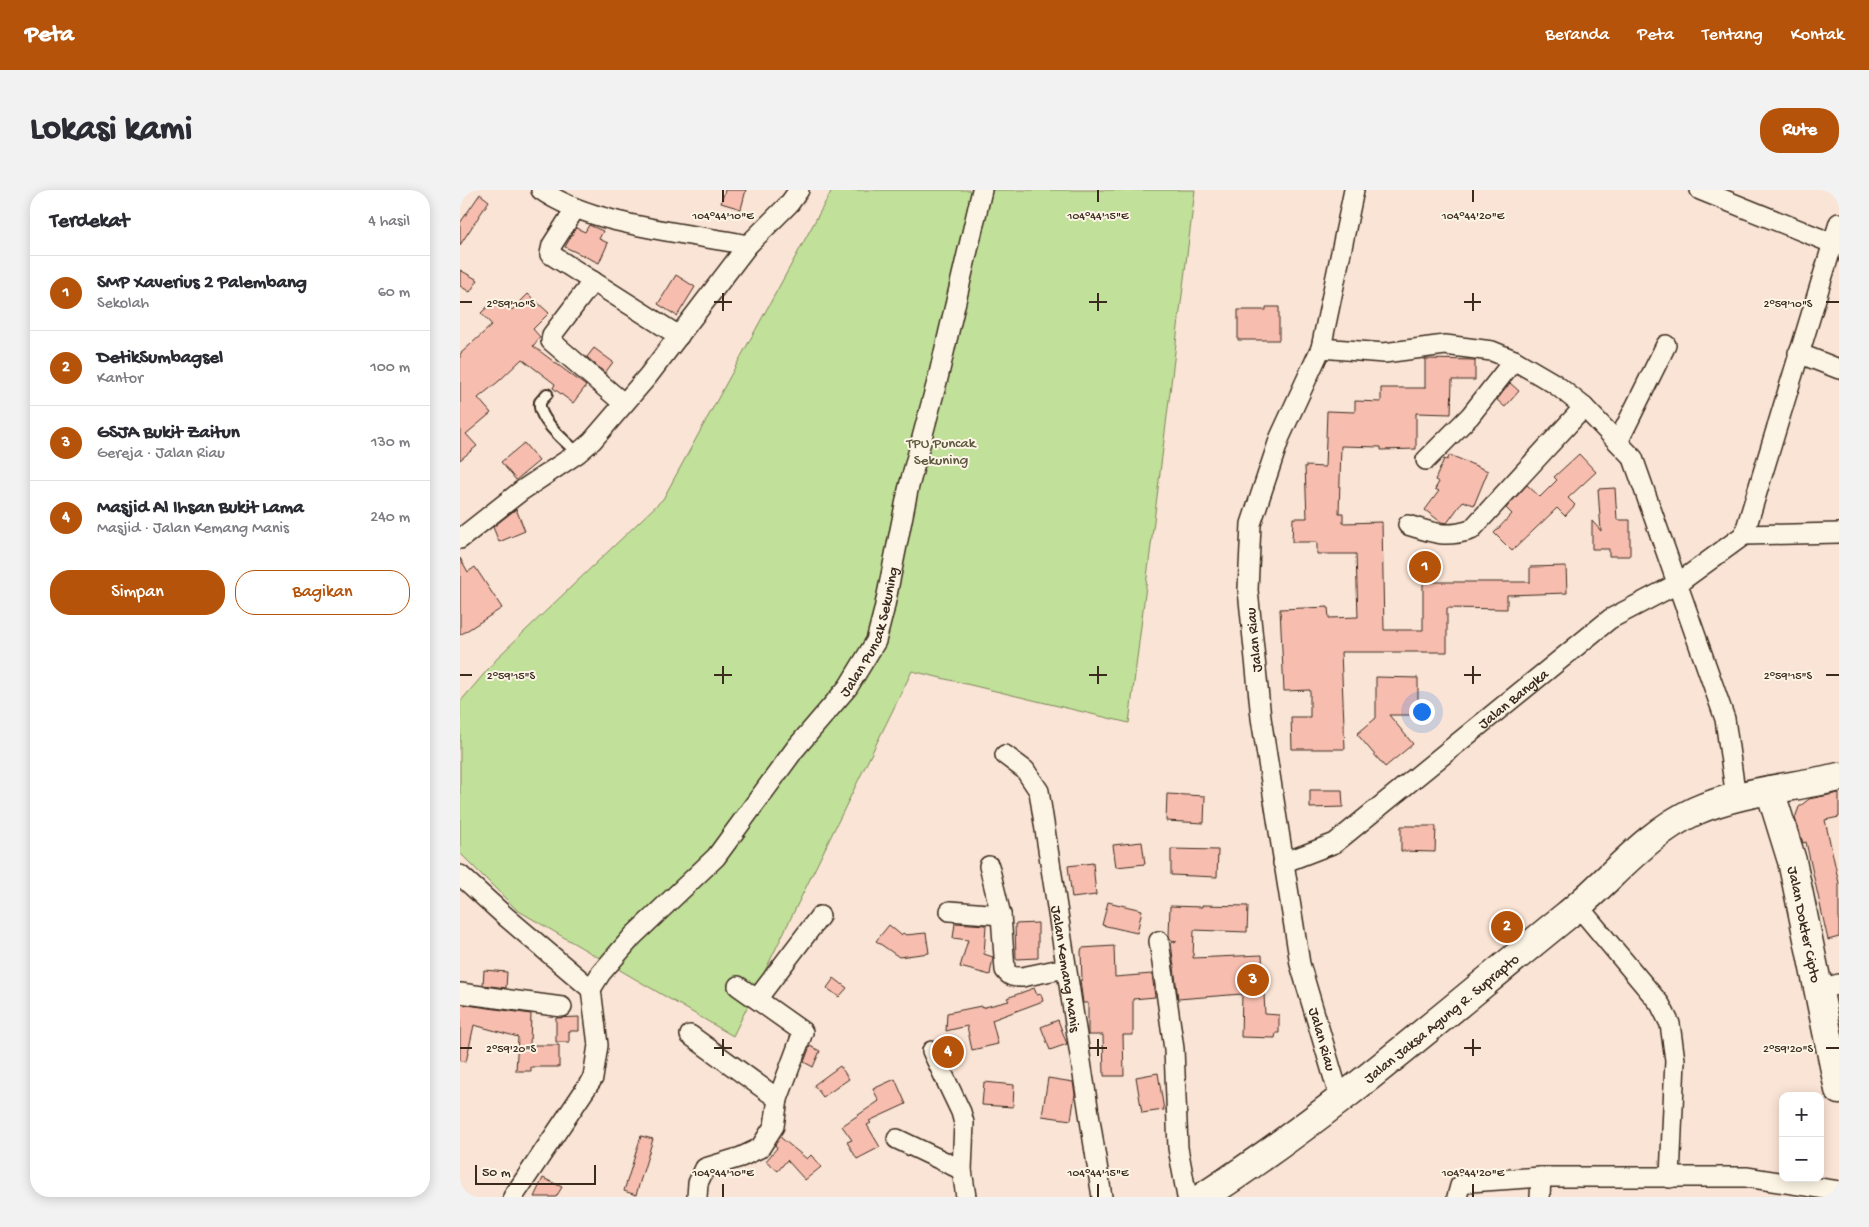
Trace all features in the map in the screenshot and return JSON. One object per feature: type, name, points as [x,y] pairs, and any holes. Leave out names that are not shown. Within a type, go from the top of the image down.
[{"type":"main road","name":"Jalan Jaksa Agung R. Suprapto","points":[[1203,1197],[1266,1156],[1340,1099],[1578,906],[1616,869],[1666,826],[1697,810],[1736,798],[1839,777]]},
{"type":"main road","name":"Jalan Dokter Cipto","points":[[1770,790],[1828,987],[1839,1090]]},
{"type":"street","points":[[460,539],[521,491],[578,453],[592,441],[648,376],[748,245],[790,204],[799,190]]},
{"type":"street","name":"Jalan Puncak Sekuning","points":[[591,989],[601,973],[633,936],[716,857],[795,749],[848,687],[876,641],[908,490],[938,378],[982,190]]},
{"type":"street","name":"Jalan Riau","points":[[1340,1099],[1300,964],[1261,718],[1248,590],[1251,524],[1280,438],[1321,348],[1354,190]]},
{"type":"street","points":[[1700,190],[1835,245]]},
{"type":"street","points":[[544,191],[575,209],[693,236],[748,245]]},
{"type":"street","points":[[575,209],[552,245],[550,252],[679,336]]},
{"type":"street","points":[[1839,223],[1835,245],[1798,354],[1744,535],[1839,533]]},
{"type":"street","points":[[593,281],[552,336],[551,341],[623,403]]},
{"type":"street","points":[[1321,348],[1384,353],[1445,345],[1492,351],[1514,360],[1549,380],[1584,407],[1633,458],[1725,719],[1736,798]]},
{"type":"street","points":[[1618,442],[1666,345]]},
{"type":"street","points":[[1798,354],[1839,369]]},
{"type":"street","points":[[1426,460],[1470,416],[1514,360]]},
{"type":"street","points":[[1408,526],[1442,535],[1472,530],[1584,407]]},
{"type":"street","name":"Jalan Bangka","points":[[1283,863],[1335,843],[1610,619],[1677,584],[1744,535]]},
{"type":"street","name":"Jalan Kemang Manis","points":[[1005,755],[1025,770],[1039,791],[1066,968],[1082,1056],[1102,1197]]},
{"type":"street","points":[[989,866],[1001,915],[1005,970],[1008,974],[1015,977],[1066,968]]},
{"type":"street","points":[[460,875],[591,989],[598,1045],[592,1078],[513,1197]]},
{"type":"street","points":[[1578,906],[1660,1004],[1670,1024],[1675,1060],[1670,1178]]},
{"type":"street","points":[[950,911],[1001,915]]},
{"type":"street","points":[[757,999],[820,916]]},
{"type":"street","points":[[1159,941],[1174,1049],[1178,1148],[1186,1197]]},
{"type":"street","points":[[697,1197],[698,1183],[705,1168],[741,1157],[760,1148],[774,1126],[778,1099],[803,1032],[738,986]]},
{"type":"street","points":[[460,993],[562,1007]]},
{"type":"street","points":[[690,1035],[778,1099]]},
{"type":"street","points":[[932,1051],[964,1123],[962,1170],[966,1197]]},
{"type":"street","points":[[897,1139],[962,1170]]},
{"type":"street","points":[[1540,1177],[1540,1197]]},
{"type":"street","points":[[1457,1197],[1460,1186],[1470,1182],[1540,1177],[1746,1177],[1839,1191]]},
{"type":"lane","points":[[548,394],[540,402],[540,411],[554,431],[578,453]]},
{"type":"green space","name":"TPU Puncak Sekuning","points":[[832,190],[1195,190],[1129,723],[912,671],[733,1036],[517,910],[460,853],[460,702],[501,654],[663,499]]},
{"type":"building","points":[[725,190],[746,190],[741,209],[721,203]]},
{"type":"building","points":[[480,194],[489,201],[460,245],[460,223]]},
{"type":"building","points":[[589,225],[603,231],[599,239],[608,243],[599,263],[565,247],[576,228],[585,232]]},
{"type":"building","points":[[460,270],[478,280],[470,292],[460,286]]},
{"type":"building","points":[[676,275],[695,287],[677,316],[658,304]]},
{"type":"building","points":[[528,294],[549,313],[533,329],[540,337],[533,346],[586,386],[573,403],[553,388],[555,384],[522,359],[478,398],[491,413],[466,434],[477,446],[460,460],[460,354],[492,325],[481,313],[495,300],[499,304],[504,300],[512,310]]},
{"type":"building","points":[[1266,307],[1279,307],[1279,340],[1238,340],[1238,310],[1266,310]]},
{"type":"building","points":[[594,348],[613,362],[605,373],[587,357]]},
{"type":"building","points":[[1425,359],[1475,360],[1475,380],[1452,380],[1451,414],[1416,413],[1416,449],[1381,450],[1381,447],[1341,446],[1339,513],[1343,513],[1343,523],[1382,522],[1384,630],[1423,630],[1423,582],[1530,582],[1530,567],[1566,566],[1567,593],[1507,595],[1507,609],[1447,608],[1447,652],[1341,652],[1345,749],[1292,749],[1291,717],[1310,717],[1310,690],[1284,691],[1280,609],[1328,607],[1329,618],[1358,617],[1356,554],[1317,554],[1317,542],[1292,542],[1293,518],[1307,518],[1305,466],[1325,467],[1327,411],[1355,412],[1355,401],[1381,402],[1381,388],[1425,388]]},
{"type":"building","points":[[1510,383],[1519,391],[1505,407],[1497,400]]},
{"type":"building","points":[[524,443],[539,461],[516,480],[501,462]]},
{"type":"building","points":[[1579,454],[1596,472],[1568,498],[1575,505],[1565,516],[1557,508],[1512,551],[1494,533],[1512,514],[1506,508],[1527,485],[1540,497],[1557,480],[1554,477]]},
{"type":"building","points":[[1450,455],[1488,471],[1474,505],[1463,501],[1447,523],[1441,522],[1425,510],[1439,491],[1435,489],[1439,482],[1435,480],[1444,459],[1447,460]]},
{"type":"building","points":[[1615,488],[1617,520],[1630,520],[1630,556],[1609,556],[1609,549],[1592,549],[1592,521],[1601,531],[1598,489]]},
{"type":"building","points":[[516,509],[525,531],[499,542],[493,527]]},
{"type":"building","points":[[460,558],[468,572],[475,567],[502,608],[460,635]]},
{"type":"building","points":[[1376,677],[1418,678],[1418,715],[1389,715],[1413,744],[1385,767],[1357,734],[1376,718]]},
{"type":"building","points":[[1310,790],[1342,790],[1343,807],[1310,808]]},
{"type":"building","points":[[1839,793],[1839,817],[1825,820],[1839,883],[1839,937],[1828,940],[1806,842],[1803,843],[1795,818],[1799,807],[1809,799]]},
{"type":"building","points":[[1167,794],[1205,796],[1204,823],[1166,821]]},
{"type":"building","points":[[1401,826],[1436,826],[1435,852],[1401,851]]},
{"type":"building","points":[[1142,842],[1145,864],[1116,867],[1113,845]]},
{"type":"building","points":[[1171,849],[1218,850],[1217,877],[1171,875]]},
{"type":"building","points":[[1093,863],[1096,895],[1072,898],[1068,866]]},
{"type":"building","points":[[1108,902],[1142,910],[1137,933],[1102,925]]},
{"type":"building","points":[[1202,905],[1248,906],[1247,932],[1194,930],[1193,958],[1262,955],[1265,1014],[1279,1015],[1279,1033],[1276,1033],[1275,1038],[1241,1037],[1242,994],[1178,999],[1171,943],[1177,941],[1170,940],[1169,936],[1170,906],[1202,907]]},
{"type":"building","points":[[955,923],[986,925],[984,954],[993,957],[990,975],[960,967],[968,940],[953,938]]},
{"type":"building","points":[[1038,923],[1038,958],[1016,959],[1015,924]]},
{"type":"building","points":[[889,925],[901,935],[903,933],[906,935],[926,933],[929,953],[899,957],[876,941]]},
{"type":"building","points":[[1114,946],[1115,977],[1152,974],[1155,997],[1133,999],[1133,1035],[1123,1035],[1124,1076],[1104,1076],[1103,1035],[1088,1035],[1088,1003],[1083,1003],[1080,980],[1082,980],[1081,951],[1082,948]]},
{"type":"building","points":[[484,970],[507,972],[506,988],[483,985]]},
{"type":"building","points":[[834,978],[847,988],[839,997],[827,988]]},
{"type":"building","points":[[1034,988],[1037,995],[1041,994],[1043,1001],[992,1020],[998,1044],[972,1050],[967,1026],[946,1031],[947,1013],[981,1006],[981,1008],[1009,1001],[1007,998]]},
{"type":"building","points":[[460,1004],[531,1014],[530,1045],[559,1045],[559,1067],[531,1067],[531,1071],[516,1071],[518,1037],[474,1025],[466,1062],[460,1061]]},
{"type":"building","points":[[579,1017],[579,1031],[569,1031],[569,1042],[556,1042],[556,1018]]},
{"type":"building","points":[[1058,1020],[1067,1044],[1050,1050],[1041,1027]]},
{"type":"building","points":[[810,1046],[820,1051],[813,1067],[804,1062]]},
{"type":"building","points":[[840,1066],[849,1079],[823,1097],[814,1085]]},
{"type":"building","points":[[1158,1073],[1164,1110],[1142,1113],[1136,1077]]},
{"type":"building","points":[[1048,1078],[1073,1082],[1075,1094],[1071,1120],[1042,1116]]},
{"type":"building","points":[[895,1079],[906,1104],[869,1121],[871,1123],[867,1125],[880,1147],[857,1159],[847,1142],[852,1140],[842,1126],[879,1101],[873,1089]]},
{"type":"building","points":[[984,1082],[1014,1085],[1013,1107],[982,1105]]},
{"type":"building","points":[[641,1136],[653,1139],[636,1195],[624,1191]]},
{"type":"building","points":[[780,1137],[807,1159],[811,1155],[821,1167],[805,1180],[787,1160],[778,1171],[766,1161],[777,1148],[775,1145]]},
{"type":"building","points":[[543,1178],[562,1187],[556,1197],[534,1197]]},
{"type":"place","name":"SMP Xaverius 2 Palembang","points":[[1425,567]]},
{"type":"place","name":"DetikSumbagsel","points":[[1507,927]]},
{"type":"place","name":"GSJA Bukit Zaitun","points":[[1253,980]]},
{"type":"place","name":"Masjid Al Ihsan Bukit Lama","points":[[948,1052]]}]
